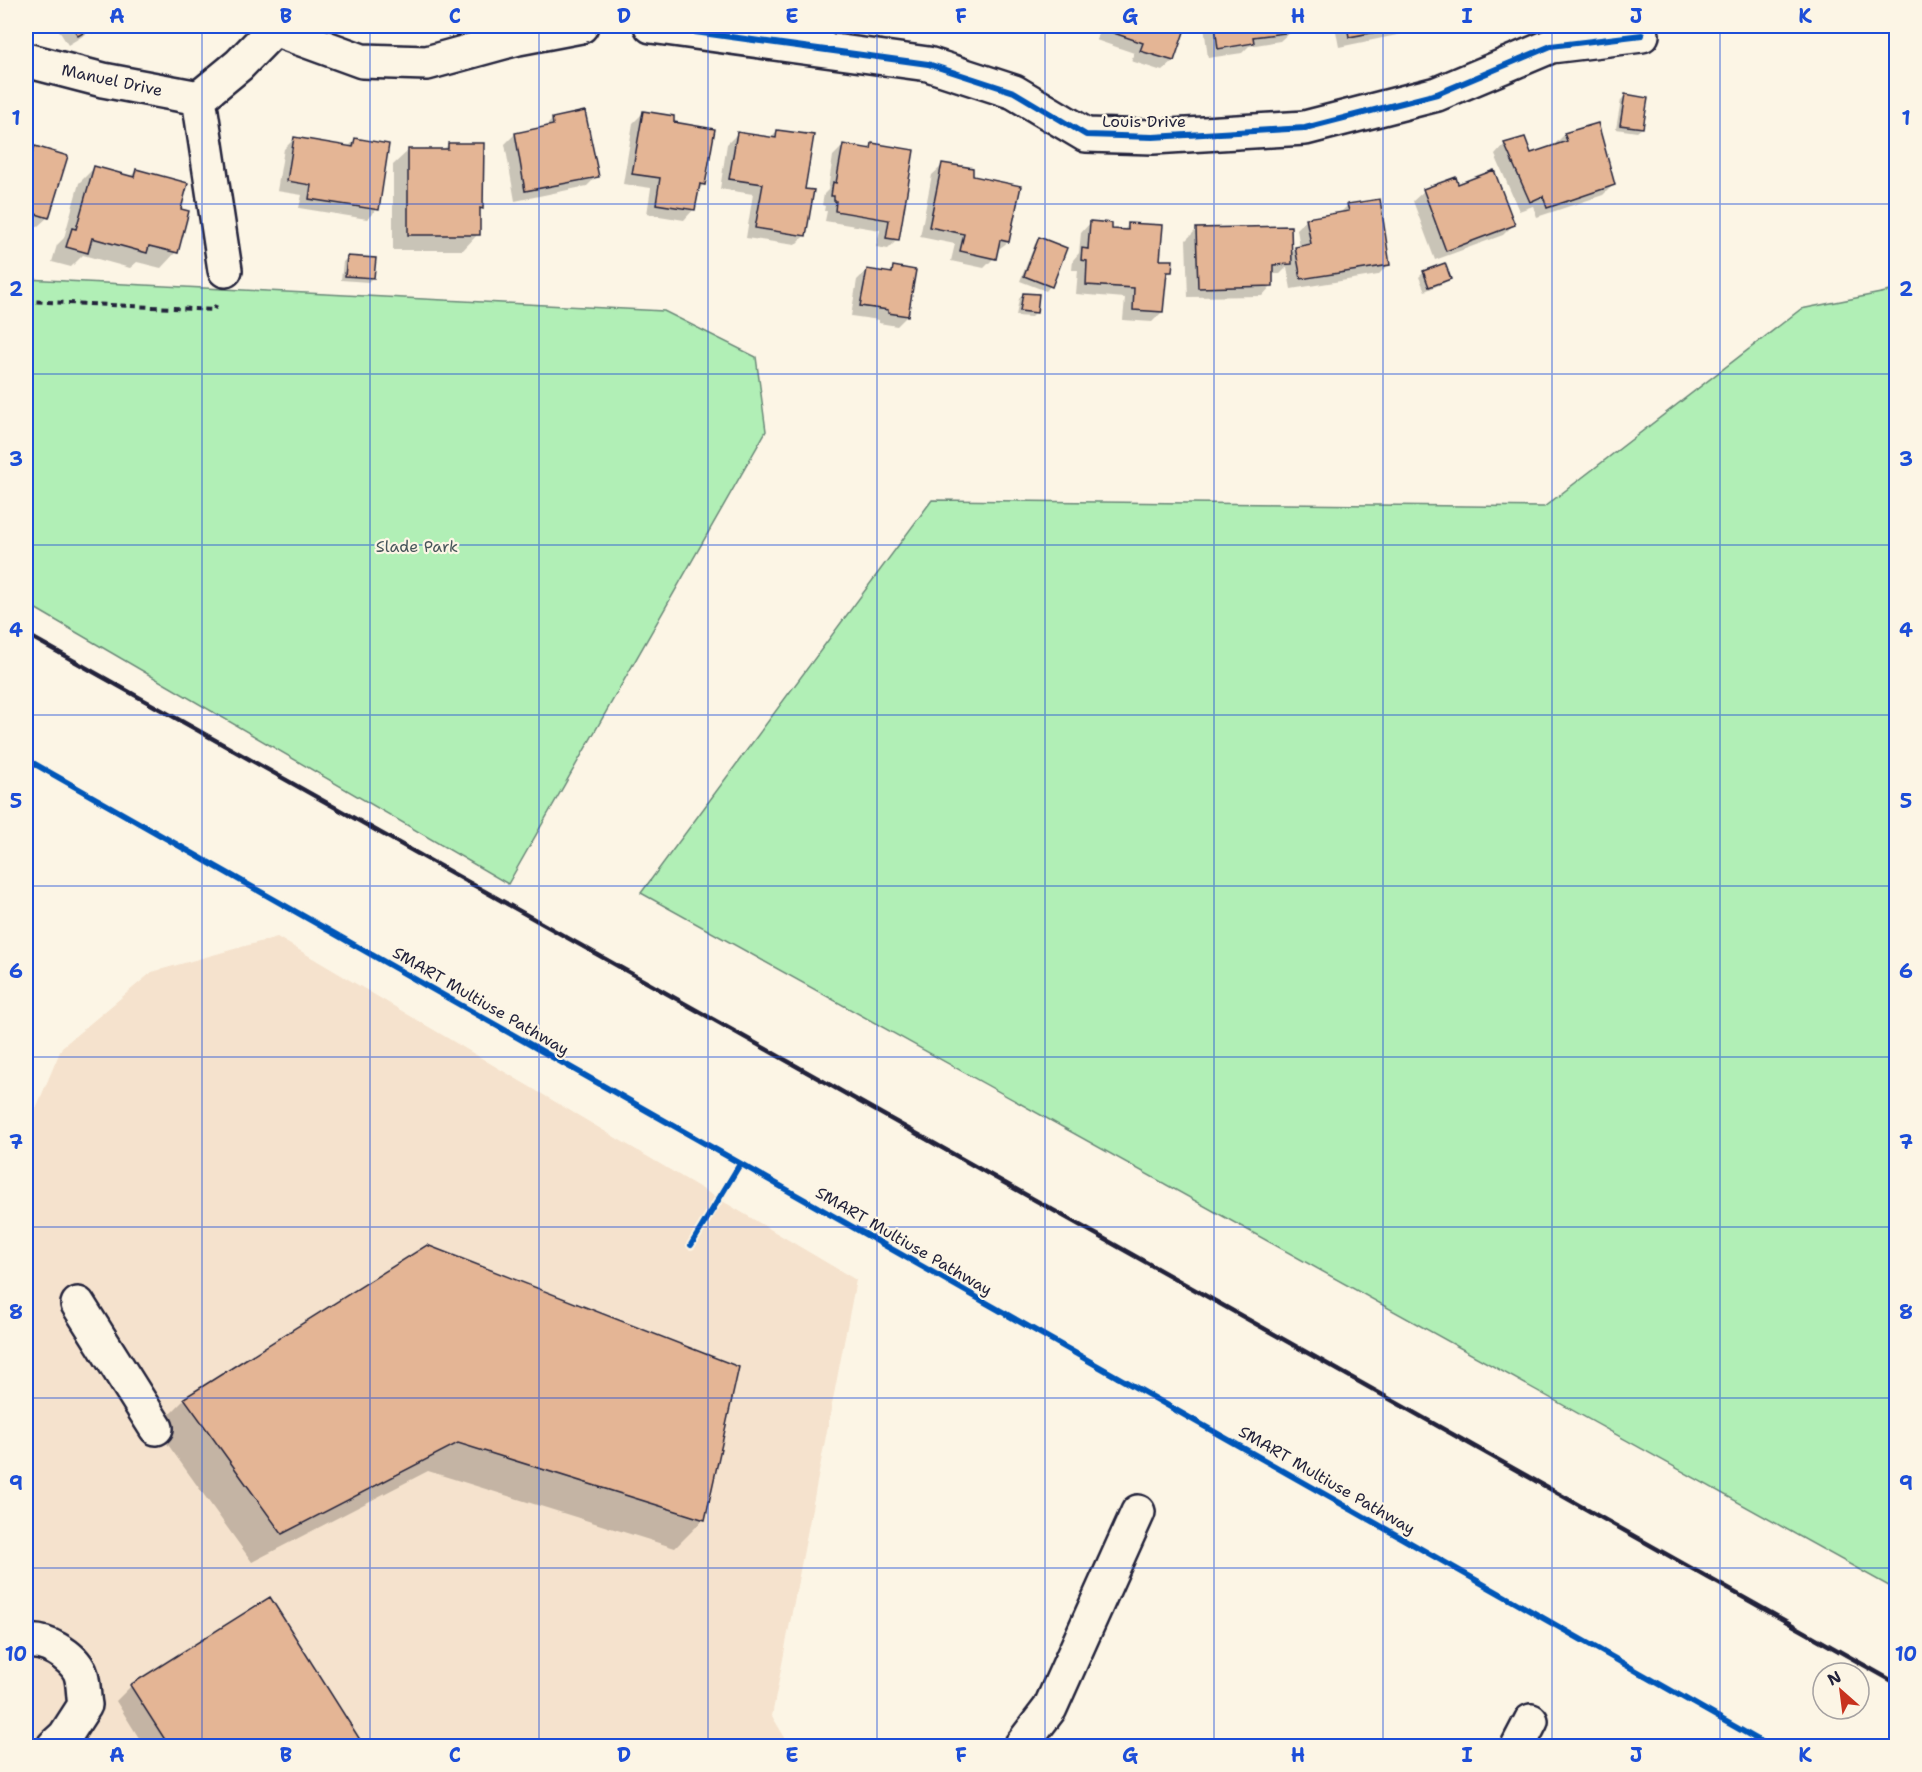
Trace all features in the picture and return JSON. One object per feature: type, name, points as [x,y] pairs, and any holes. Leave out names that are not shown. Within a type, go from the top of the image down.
[{"type":"street","points":[[225,270],[199,98],[239,65],[273,27],[362,61],[427,63],[518,38],[581,26]]},
{"type":"street","name":"Louis Drive","points":[[651,26],[928,64],[1014,92],[1086,135],[1153,137],[1305,128],[1437,94],[1548,36],[1642,35]]},
{"type":"street","name":"Manuel Drive","points":[[26,60],[103,80],[199,98]]},
{"type":"street","points":[[78,1304],[156,1428]]},
{"type":"street","points":[[1022,1746],[1050,1708],[1138,1512]]},
{"type":"street","points":[[26,1643],[30,1641],[60,1649],[80,1671],[85,1705],[65,1736],[54,1746]]},
{"type":"path","points":[[26,301],[214,310],[225,270]]},
{"type":"shaded area","points":[[277,937],[856,1280],[772,1716],[790,1746],[26,1746],[26,1132],[62,1047],[152,972]]},
{"type":"green space","name":"Slade Park","points":[[26,279],[664,311],[756,357],[766,431],[508,884],[26,603]]},
{"type":"green space","points":[[1896,290],[1896,1590],[641,893],[932,500],[1544,507],[1801,309]]},
{"type":"building","points":[[72,26],[95,26],[78,36]]},
{"type":"building","points":[[1106,26],[1186,26],[1174,61],[1140,51],[1143,43],[1105,30]]},
{"type":"building","points":[[1215,26],[1291,26],[1292,32],[1253,37],[1254,43],[1218,49]]},
{"type":"building","points":[[1347,26],[1408,26],[1349,37]]},
{"type":"building","points":[[1625,94],[1648,98],[1643,128],[1620,125]]},
{"type":"building","points":[[585,111],[599,177],[525,191],[515,133],[553,125],[552,118]]},
{"type":"building","points":[[643,111],[674,116],[674,122],[715,129],[705,185],[700,184],[695,210],[656,204],[660,178],[632,174]]},
{"type":"building","points":[[1598,123],[1615,185],[1547,208],[1543,196],[1530,202],[1504,143],[1525,137],[1531,153],[1567,141],[1564,133]]},
{"type":"building","points":[[777,130],[814,135],[805,189],[814,190],[806,236],[755,228],[763,184],[729,179],[737,132],[776,138]]},
{"type":"building","points":[[294,137],[353,147],[355,138],[389,144],[379,210],[309,199],[311,185],[287,181]]},
{"type":"building","points":[[448,143],[484,143],[483,209],[480,208],[480,235],[408,235],[408,149],[448,149]]},
{"type":"building","points":[[872,143],[914,150],[899,240],[886,238],[889,220],[835,211],[836,201],[834,201],[834,196],[831,196],[833,182],[836,183],[843,144],[871,149]]},
{"type":"building","points":[[35,146],[68,156],[49,218],[26,211],[26,151],[32,153]]},
{"type":"building","points":[[942,163],[973,168],[973,176],[1021,186],[1009,242],[1000,240],[996,259],[960,251],[964,234],[929,227]]},
{"type":"building","points":[[94,166],[134,177],[136,169],[188,183],[181,209],[189,211],[178,253],[149,246],[147,253],[92,238],[88,253],[66,247],[72,228],[76,229]]},
{"type":"building","points":[[1494,170],[1515,225],[1446,251],[1423,189],[1456,177],[1458,184]]},
{"type":"building","points":[[1380,199],[1390,265],[1301,279],[1295,247],[1311,244],[1306,218],[1349,211],[1347,204]]},
{"type":"building","points":[[1090,221],[1112,223],[1112,229],[1128,230],[1128,223],[1163,225],[1160,260],[1173,260],[1172,272],[1167,272],[1163,312],[1133,310],[1134,288],[1086,285],[1087,261],[1081,260],[1082,248],[1088,249]]},
{"type":"building","points":[[1291,226],[1292,264],[1273,265],[1273,286],[1198,288],[1196,228]]},
{"type":"building","points":[[1039,237],[1067,248],[1052,287],[1024,276]]},
{"type":"building","points":[[347,256],[376,258],[374,278],[345,276]]},
{"type":"building","points":[[1445,263],[1451,279],[1429,287],[1423,271]]},
{"type":"building","points":[[893,266],[916,270],[908,316],[860,306],[867,269],[892,273]]},
{"type":"building","points":[[1023,293],[1039,294],[1037,313],[1020,311]]},
{"type":"building","points":[[427,1245],[739,1367],[705,1520],[458,1443],[282,1534],[184,1398]]},
{"type":"building","points":[[270,1597],[364,1746],[169,1746],[130,1685]]},
{"type":"railway","points":[[26,634],[1896,1683]]},
{"type":"cycle path","points":[[651,26],[928,64],[1014,92],[1086,135],[1153,137],[1305,128],[1437,94],[1551,46],[1642,35]]},
{"type":"cycle path","name":"SMART Multiuse Pathway","points":[[26,759],[1769,1746]]},
{"type":"cycle path","points":[[691,1245],[740,1164]]}]
